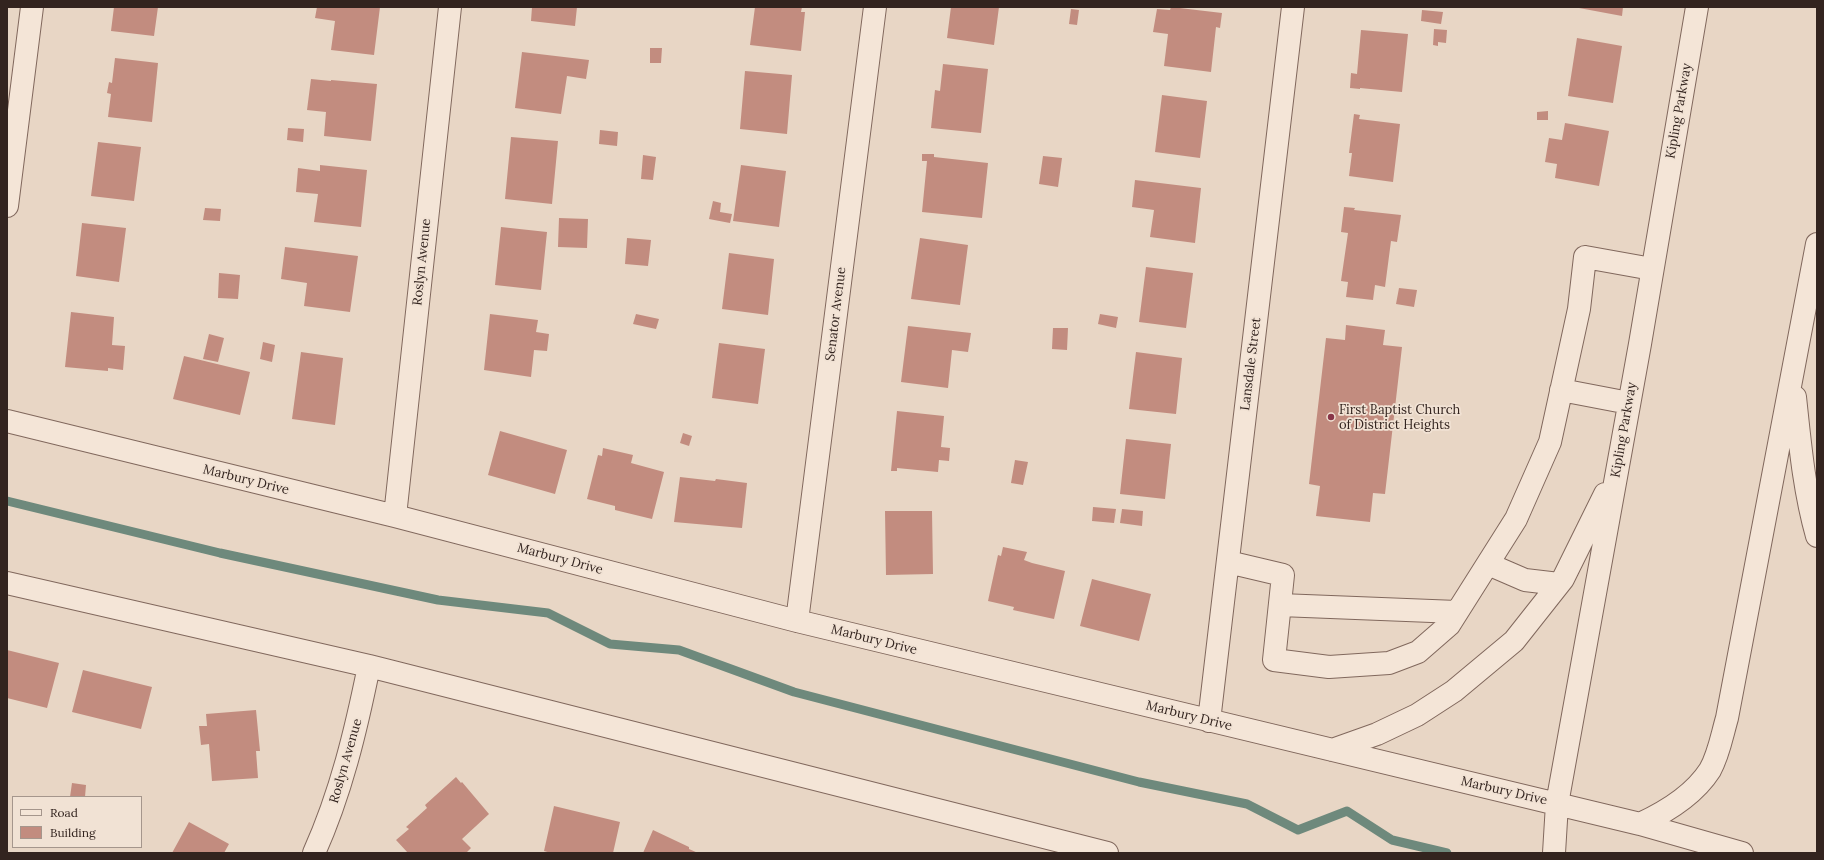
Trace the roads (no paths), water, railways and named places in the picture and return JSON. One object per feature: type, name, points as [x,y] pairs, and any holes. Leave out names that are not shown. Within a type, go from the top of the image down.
[{"type":"street","points":[[7,206],[32,7]]},
{"type":"street","name":"Roslyn Avenue","points":[[395,516],[450,7]]},
{"type":"street","name":"Senator Avenue","points":[[797,621],[875,7]]},
{"type":"street","name":"Lansdale Street","points":[[1209,721],[1293,7]]},
{"type":"street","name":"Kipling Parkway","points":[[1554,853],[1557,804],[1629,403],[1697,7]]},
{"type":"street","points":[[1640,824],[1654,817],[1685,797],[1709,770],[1717,754],[1727,718],[1817,244]]},
{"type":"street","points":[[1228,562],[1283,575],[1274,660],[1329,666],[1389,663],[1418,652],[1449,625],[1488,564],[1516,519],[1550,442],[1578,309],[1585,257],[1652,269]]},
{"type":"street","points":[[1793,374],[1802,469],[1810,512],[1817,536]]},
{"type":"street","points":[[1561,390],[1629,403]]},
{"type":"street","name":"Marbury Drive","points":[[7,421],[395,516],[797,621],[1640,824],[1742,853]]},
{"type":"street","points":[[1332,750],[1378,734],[1417,715],[1454,691],[1514,641],[1559,584],[1616,471]]},
{"type":"street","points":[[1488,564],[1525,580],[1559,584]]},
{"type":"street","points":[[7,583],[369,666],[1107,853]]},
{"type":"street","points":[[1280,605],[1457,612]]},
{"type":"street","name":"Roslyn Avenue","points":[[314,853],[345,769],[358,722],[369,666]]},
{"type":"waterway","points":[[7,501],[220,553],[438,600],[548,613],[610,644],[679,650],[794,692],[1139,782],[1247,804],[1298,830],[1347,811],[1392,840],[1447,853]]},
{"type":"place","name":"First Baptist Church of District Heights","points":[[1331,417]]}]
